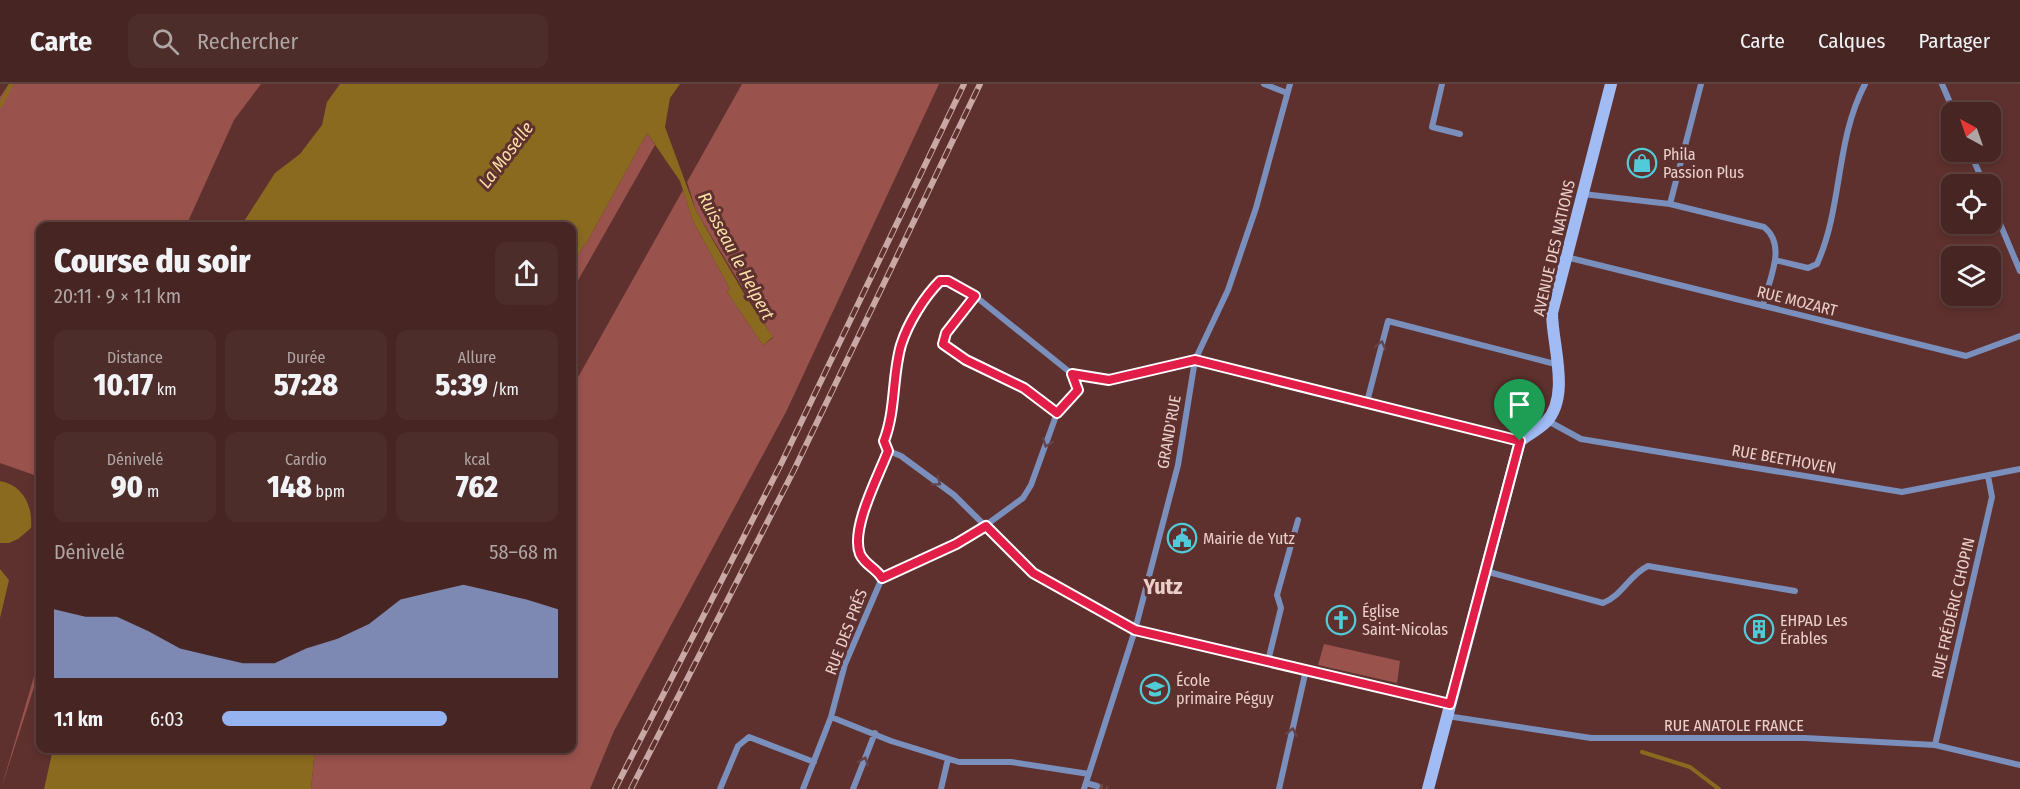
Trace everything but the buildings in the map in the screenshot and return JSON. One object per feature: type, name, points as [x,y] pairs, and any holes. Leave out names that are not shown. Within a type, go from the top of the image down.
[{"type":"main road","name":"AVENUE DES NATIONS","points":[[1548,420],[1559,387],[1558,365],[1552,335],[1552,313],[1611,84]]},
{"type":"main road","points":[[1428,789],[1520,441],[1548,420]]},
{"type":"street","points":[[1264,84],[1287,93]]},
{"type":"street","name":"GRAND'RUE","points":[[1085,786],[1135,630],[1178,465],[1195,360],[1231,280],[1256,208],[1290,84]]},
{"type":"street","points":[[1442,84],[1432,127],[1460,134]]},
{"type":"street","points":[[1670,204],[1701,84]]},
{"type":"street","points":[[1775,260],[1808,268],[1817,264],[1840,182],[1839,165],[1854,109],[1865,84]]},
{"type":"street","points":[[1942,84],[1950,102]]},
{"type":"street","points":[[1583,194],[1670,204],[1764,227],[1772,233],[1776,242],[1775,260],[1763,306]]},
{"type":"street","points":[[2001,227],[2020,272]]},
{"type":"street","name":"RUE MOZART","points":[[1566,257],[1966,356],[2020,336]]},
{"type":"street","points":[[936,274],[940,281]]},
{"type":"street","points":[[940,281],[948,281],[975,296],[1072,374],[1109,380],[1195,360],[1520,441]]},
{"type":"street","points":[[940,281],[915,316],[901,345],[891,417],[884,441],[888,451],[901,456],[954,495],[1033,573],[1135,630],[1450,704]]},
{"type":"street","points":[[975,296],[946,333],[943,344],[966,360],[1024,388],[1057,413]]},
{"type":"street","points":[[1367,402],[1388,321],[1558,365]]},
{"type":"street","points":[[882,578],[956,544],[986,526],[1023,498],[1034,476],[1057,413],[1078,390],[1072,374]]},
{"type":"street","name":"RUE BEETHOVEN","points":[[1548,420],[1581,439],[1902,492],[2020,469]]},
{"type":"street","name":"RUE DES PRÉS","points":[[803,789],[831,717],[845,664],[882,578],[878,570],[866,563],[859,553],[858,537],[863,516],[888,451]]},
{"type":"street","name":"RUE FRÉDÉRIC CHOPIN","points":[[1935,745],[1992,497],[1988,476]]},
{"type":"street","points":[[1268,661],[1281,608],[1277,595],[1298,520]]},
{"type":"street","points":[[1485,571],[1603,603],[1616,598],[1637,571],[1648,566],[1795,591]]},
{"type":"street","points":[[1279,789],[1306,670]]},
{"type":"street","name":"RUE ANATOLE FRANCE","points":[[1447,716],[1592,738],[1804,738],[1935,745],[2020,765]]},
{"type":"street","points":[[831,717],[891,741],[959,762],[1011,762],[1089,774]]},
{"type":"street","points":[[853,789],[875,733]]},
{"type":"street","points":[[720,789],[738,746],[749,737],[813,762]]},
{"type":"street","points":[[941,789],[948,759]]},
{"type":"street","points":[[1085,786],[1097,786]]},
{"type":"shaded area","points":[[9,84],[261,84],[234,120],[188,222],[36,222],[36,476],[0,463],[0,97]]},
{"type":"shaded area","points":[[742,84],[939,84],[786,412],[614,731],[590,789],[311,789],[315,753],[576,753],[576,381],[683,190],[693,221],[730,289],[727,292],[763,345],[773,338],[696,211],[687,182]]},
{"type":"shaded area","points":[[647,133],[655,145],[576,284],[576,257],[587,242]]},
{"type":"shaded area","points":[[1324,644],[1400,661],[1397,683],[1318,665]]},
{"type":"shaded area","points":[[36,670],[36,681],[1,789]]},
{"type":"water","name":"La Moselle","points":[[340,84],[680,84],[670,98],[665,127],[696,211],[746,297],[773,337],[763,345],[727,292],[730,289],[693,221],[680,181],[647,133],[587,242],[576,257],[576,222],[244,222],[275,173],[300,154],[322,125],[327,102]]},
{"type":"water","points":[[0,481],[8,483],[20,492],[30,512],[31,528],[9,543],[0,543]]},
{"type":"water","points":[[0,569],[9,580],[0,618]]},
{"type":"water","points":[[52,753],[315,753],[311,789],[44,789]]},
{"type":"waterway","points":[[0,106],[11,84]]},
{"type":"waterway","name":"Ruisseau le Helpert","points":[[1642,752],[1690,767],[1719,789]]},
{"type":"tunnel","points":[[1097,786],[1107,789]]},
{"type":"railway","points":[[615,789],[782,462],[964,84]]},
{"type":"railway","points":[[631,789],[794,470],[980,84]]},
{"type":"place","name":"Phila Passion Plus","points":[[1642,163]]},
{"type":"place","name":"Mairie de Yutz","points":[[1182,538]]},
{"type":"place","name":"Église Saint-Nicolas","points":[[1341,620]]},
{"type":"place","name":"EHPAD Les Érables","points":[[1759,629]]},
{"type":"place","name":"École primaire Péguy","points":[[1155,689]]},
{"type":"district","name":"Yutz","points":[[1163,586]]},
{"type":"route","points":[[940,281],[948,281],[975,296],[946,333],[943,344],[966,360],[1024,388],[1057,413],[1078,390],[1072,374],[1109,380],[1157,371],[1195,360],[1520,441],[1450,704],[1135,630],[1033,573],[986,526],[956,544],[882,578],[878,570],[866,563],[859,553],[858,537],[863,516],[888,451],[884,441],[891,417],[901,345],[910,325],[940,281]]}]
